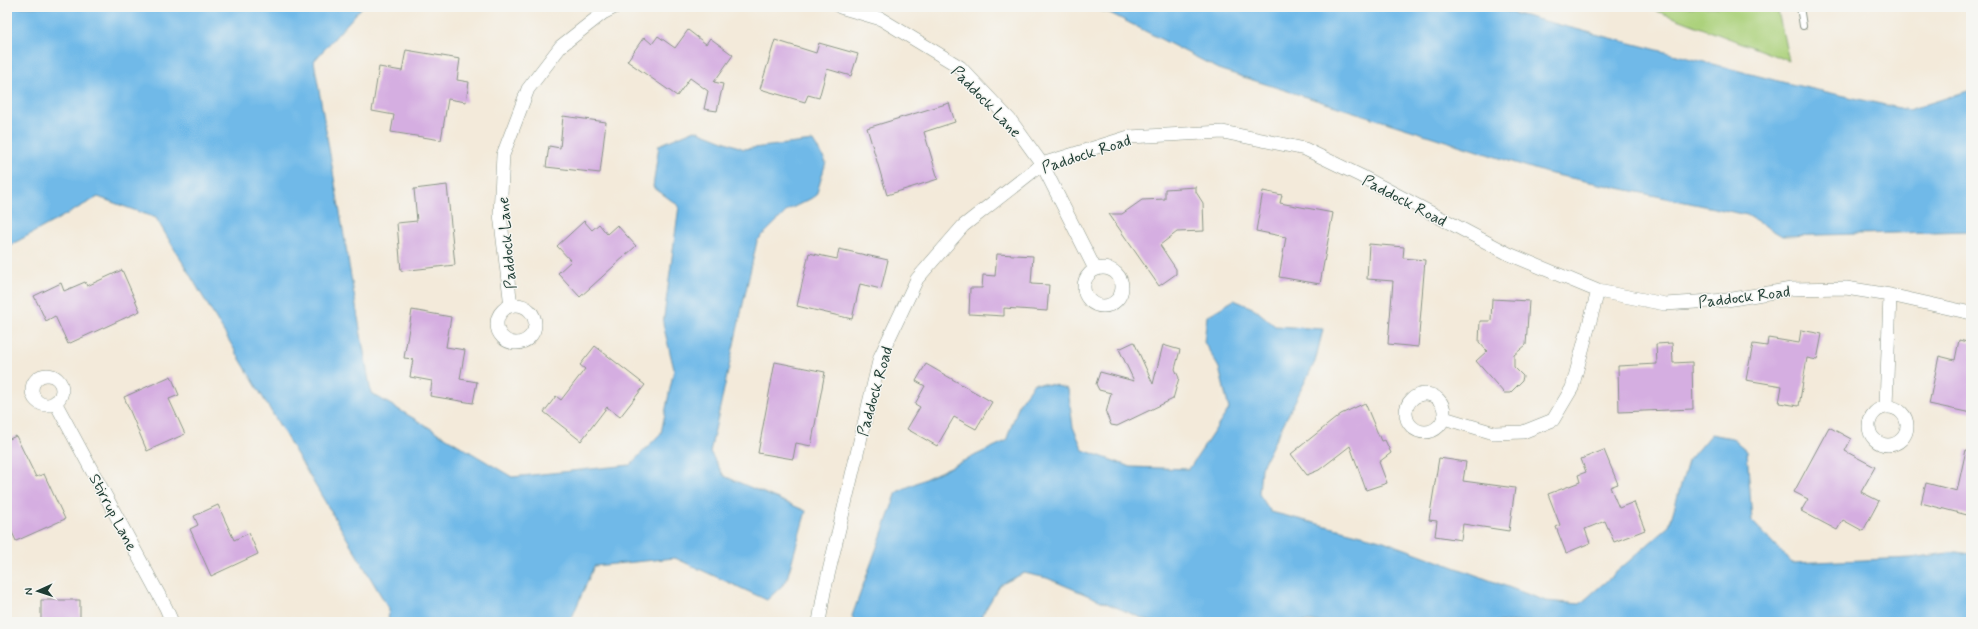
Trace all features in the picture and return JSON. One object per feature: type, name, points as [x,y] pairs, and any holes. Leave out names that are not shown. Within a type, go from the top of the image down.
[{"type":"street","name":"Paddock Lane","points":[[511,306],[500,214],[503,155],[528,89],[561,46],[602,13],[615,7]]},
{"type":"street","name":"Paddock Lane","points":[[840,7],[881,18],[960,67],[1011,121],[1042,164],[1095,269]]},
{"type":"street","name":"Paddock Road","points":[[819,622],[824,592],[880,357],[917,279],[964,226],[1042,164],[1129,137],[1223,132],[1305,149],[1509,254],[1598,291],[1665,304],[1727,300],[1791,289],[1846,288],[1890,295],[1971,313]]},
{"type":"street","points":[[1444,418],[1494,433],[1523,432],[1553,420],[1572,388],[1598,291]]},
{"type":"street","points":[[1886,406],[1890,295]]},
{"type":"street","name":"Stirrup Lane","points":[[55,402],[166,608],[172,622]]},
{"type":"lane","points":[[1800,7],[1803,26]]},
{"type":"green space","points":[[1646,7],[1777,7],[1789,61]]},
{"type":"water","points":[[7,7],[362,7],[314,61],[371,393],[512,477],[630,465],[661,433],[674,369],[663,324],[679,206],[653,187],[659,145],[695,130],[744,149],[813,141],[826,162],[816,196],[788,210],[757,241],[710,452],[724,476],[806,511],[786,582],[767,600],[675,558],[594,566],[570,622],[388,622],[389,609],[156,218],[98,197],[7,247]]},
{"type":"water","points":[[1087,7],[1490,7],[1786,83],[1908,110],[1971,90],[1971,231],[1782,236],[1747,215],[1547,173],[1221,70],[1110,13]]},
{"type":"water","points":[[1234,300],[1255,309],[1275,326],[1323,329],[1315,362],[1261,468],[1259,494],[1271,512],[1381,540],[1546,601],[1580,604],[1669,526],[1688,461],[1711,434],[1732,438],[1747,451],[1752,521],[1792,563],[1911,558],[1956,552],[1971,554],[1971,622],[1814,622],[1771,619],[1755,622],[1151,622],[1047,578],[1024,573],[1000,585],[978,622],[855,622],[852,616],[897,492],[1006,441],[1020,402],[1034,383],[1054,385],[1068,389],[1073,427],[1083,450],[1131,467],[1189,469],[1229,409],[1219,368],[1204,342],[1207,316]]},
{"type":"building","points":[[688,30],[706,44],[710,38],[733,55],[714,82],[723,84],[717,111],[704,109],[708,91],[690,78],[677,96],[627,61],[644,37],[652,44],[658,36],[675,48]]},
{"type":"building","points":[[775,40],[816,53],[819,43],[858,54],[851,76],[827,69],[819,98],[808,95],[805,102],[760,89]]},
{"type":"building","points":[[406,50],[460,59],[457,80],[469,82],[466,102],[448,99],[441,140],[391,132],[394,115],[372,111],[379,67],[402,71]]},
{"type":"building","points":[[949,103],[955,122],[924,132],[938,179],[887,195],[867,128]]},
{"type":"building","points":[[563,116],[606,122],[600,173],[546,167],[549,146],[560,148]]},
{"type":"building","points":[[447,185],[455,265],[401,271],[397,223],[417,221],[414,189]]},
{"type":"building","points":[[1196,187],[1196,192],[1203,203],[1204,231],[1177,232],[1160,245],[1176,269],[1176,274],[1159,286],[1109,214],[1122,214],[1142,200],[1165,199],[1165,189]]},
{"type":"building","points":[[1263,191],[1282,195],[1280,203],[1333,213],[1320,284],[1279,277],[1286,237],[1256,231]]},
{"type":"building","points":[[584,221],[592,230],[599,224],[607,234],[617,225],[636,246],[580,297],[558,273],[571,261],[557,246]]},
{"type":"building","points":[[1369,244],[1404,247],[1403,258],[1425,260],[1418,347],[1388,344],[1393,281],[1367,279]]},
{"type":"building","points":[[839,249],[888,260],[881,289],[860,284],[852,319],[797,306],[809,253],[837,259]]},
{"type":"building","points":[[997,254],[1033,256],[1031,284],[1049,285],[1047,311],[1004,308],[1004,316],[969,314],[970,288],[982,288],[983,275],[995,276]]},
{"type":"building","points":[[122,270],[140,311],[68,344],[55,316],[46,321],[34,296],[61,283],[64,291],[85,282],[87,286]]},
{"type":"building","points":[[1492,299],[1529,301],[1526,345],[1514,355],[1514,367],[1523,376],[1522,381],[1510,393],[1504,393],[1476,361],[1487,351],[1479,342],[1480,321],[1491,321]]},
{"type":"building","points":[[412,310],[451,317],[446,347],[465,350],[460,379],[477,382],[473,403],[430,396],[432,381],[410,377],[413,359],[404,358]]},
{"type":"building","points":[[1801,330],[1822,334],[1817,360],[1807,358],[1799,406],[1779,403],[1782,386],[1746,380],[1753,344],[1767,346],[1768,338],[1799,343]]},
{"type":"building","points":[[1959,340],[1971,343],[1971,413],[1929,404],[1939,356],[1955,360]]},
{"type":"building","points":[[1134,342],[1153,384],[1163,345],[1180,350],[1175,369],[1179,378],[1173,399],[1117,426],[1111,425],[1106,413],[1111,393],[1099,390],[1096,384],[1100,372],[1134,381],[1119,349]]},
{"type":"building","points":[[1672,343],[1673,363],[1692,362],[1693,409],[1619,412],[1618,366],[1657,364],[1656,344]]},
{"type":"building","points":[[595,346],[645,385],[620,417],[607,407],[581,441],[544,412],[556,396],[561,400],[585,369],[580,365]]},
{"type":"building","points":[[775,362],[825,372],[811,446],[796,443],[793,459],[758,453]]},
{"type":"building","points":[[926,364],[992,402],[976,429],[954,417],[937,446],[907,429],[920,407],[915,404],[925,386],[916,381]]},
{"type":"building","points":[[171,376],[179,395],[169,399],[185,434],[147,451],[124,397]]},
{"type":"building","points":[[1365,403],[1381,441],[1385,440],[1391,453],[1379,462],[1387,483],[1366,490],[1350,446],[1319,470],[1307,475],[1291,454],[1341,414]]},
{"type":"building","points":[[1829,427],[1851,439],[1845,451],[1875,467],[1861,492],[1879,501],[1863,531],[1843,520],[1837,530],[1801,511],[1808,499],[1794,492]]},
{"type":"building","points":[[16,436],[36,477],[44,474],[65,519],[16,541],[7,521],[7,440]]},
{"type":"building","points":[[1604,450],[1618,484],[1610,487],[1619,508],[1634,502],[1645,530],[1614,542],[1605,521],[1585,529],[1590,543],[1566,553],[1556,527],[1560,525],[1548,494],[1580,482],[1578,475],[1586,472],[1581,459]]},
{"type":"building","points":[[1966,450],[1971,451],[1971,516],[1921,503],[1926,483],[1957,491]]},
{"type":"building","points":[[1439,458],[1466,462],[1463,481],[1515,488],[1509,531],[1463,524],[1461,540],[1435,536],[1437,521],[1429,520]]},
{"type":"building","points":[[218,505],[234,540],[249,533],[258,554],[211,576],[190,529],[198,525],[194,516]]},
{"type":"building","points":[[41,600],[80,600],[80,622],[41,622]]}]
